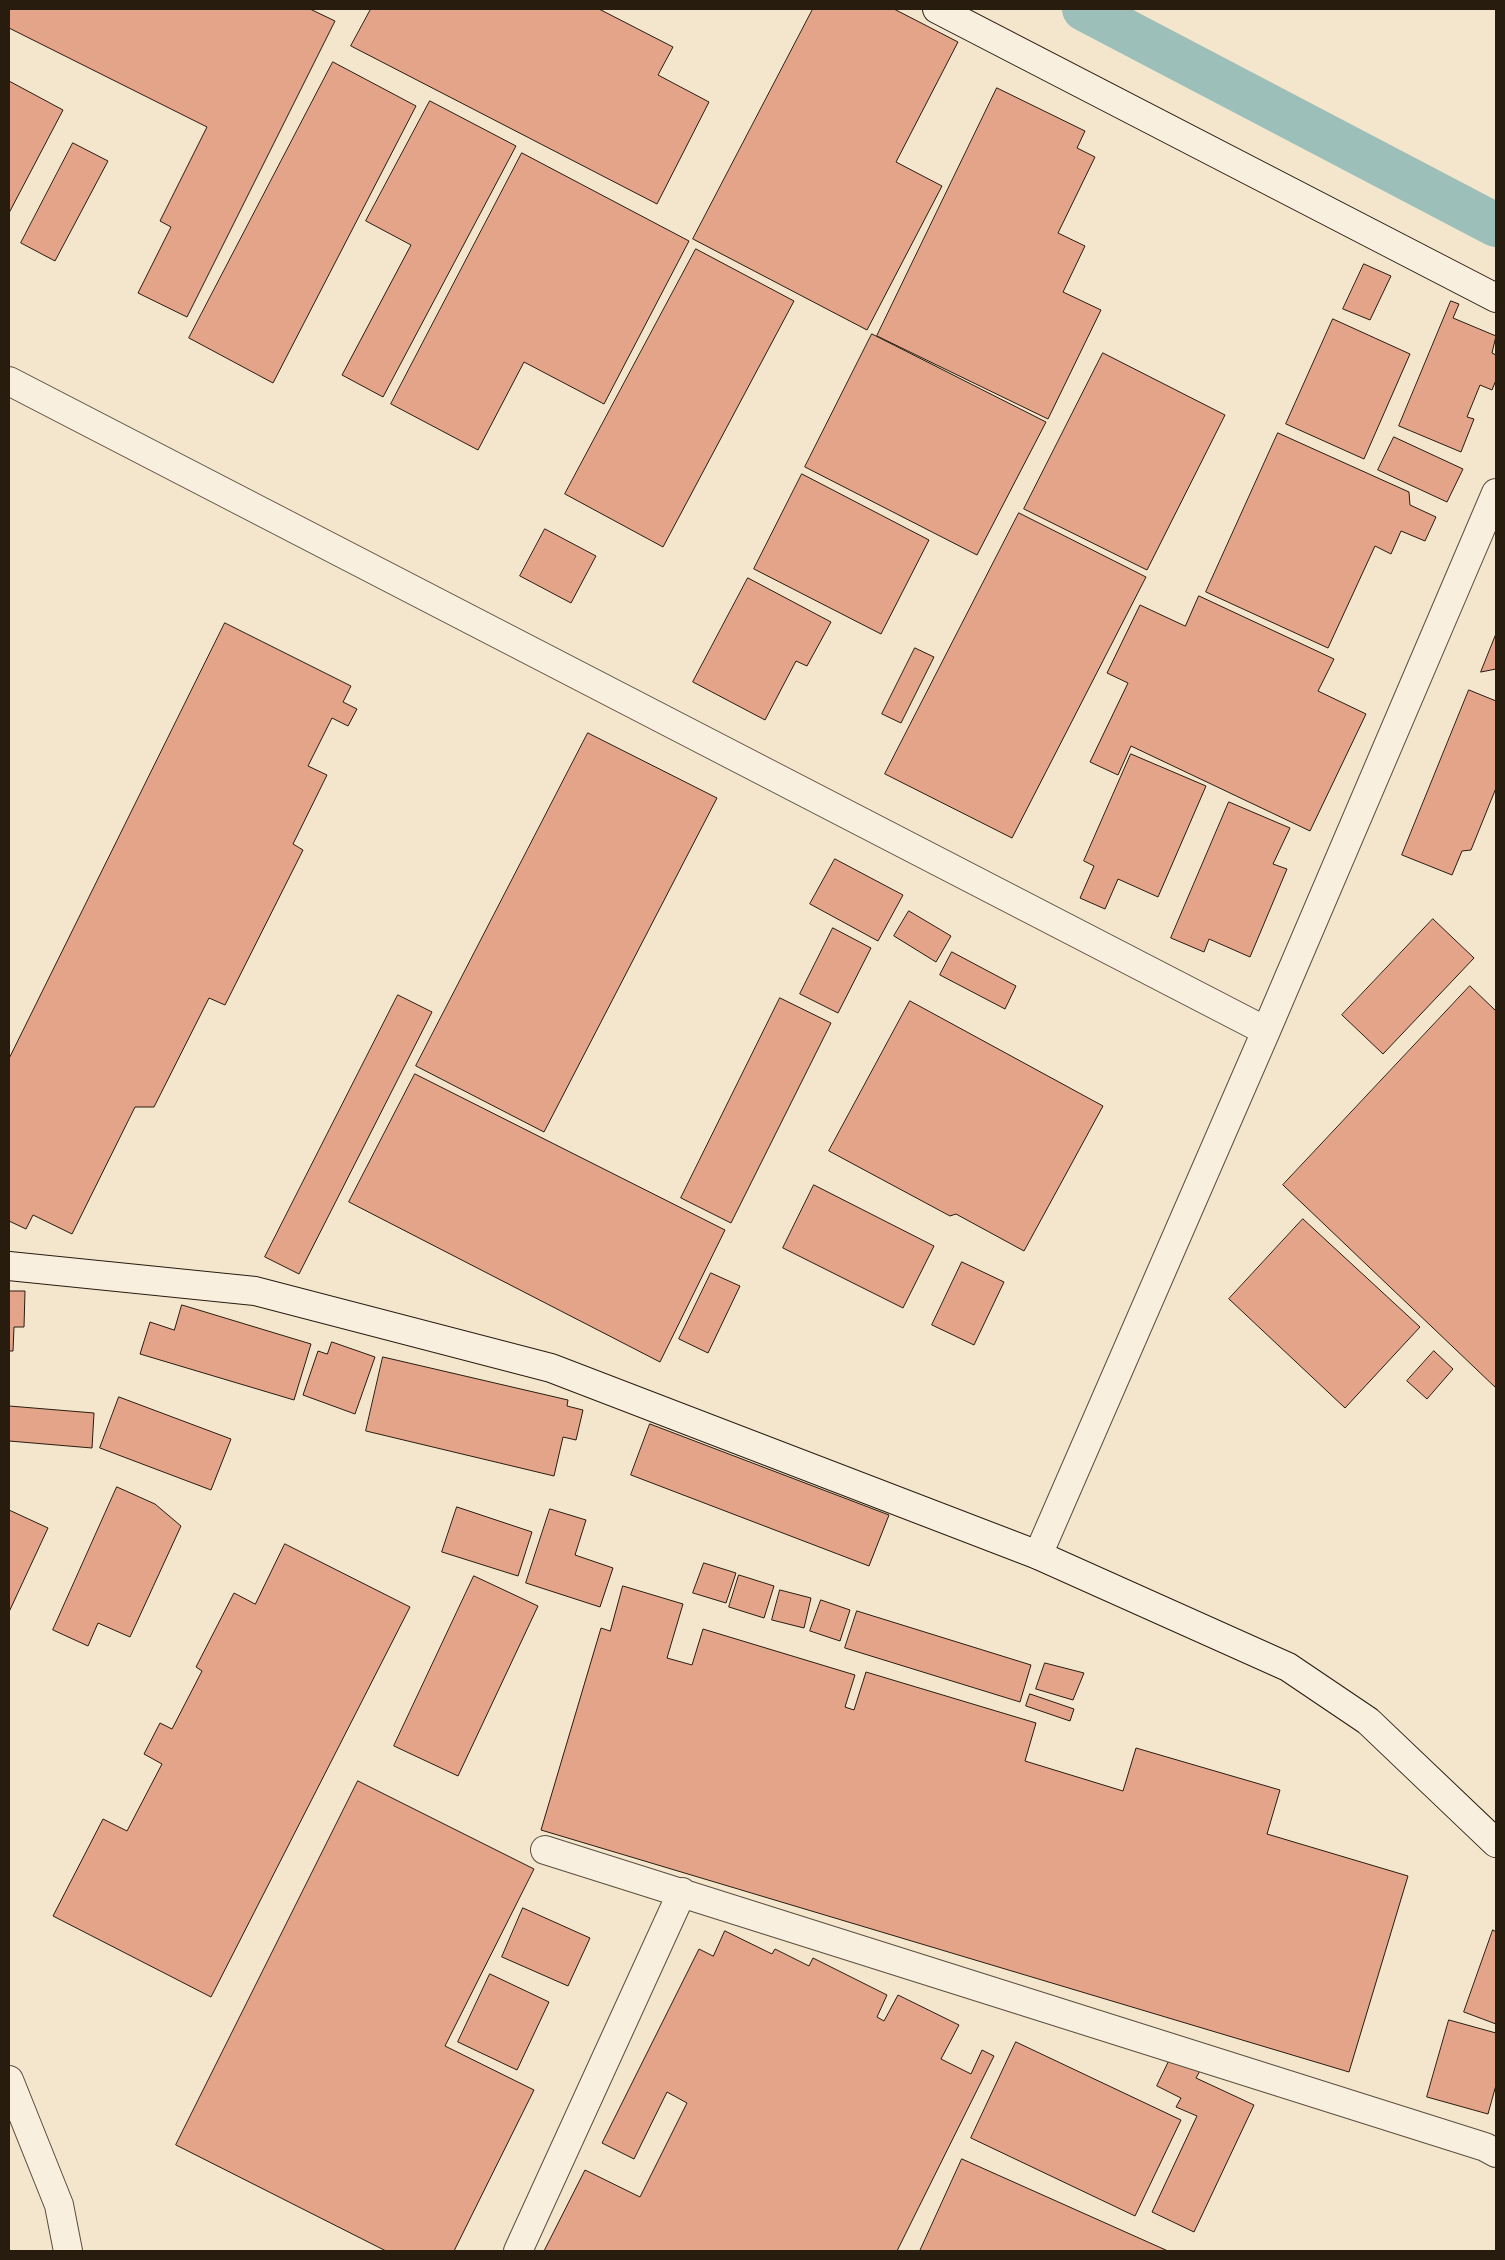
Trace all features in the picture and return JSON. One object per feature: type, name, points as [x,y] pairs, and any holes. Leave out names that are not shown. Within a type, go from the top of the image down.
[{"type":"street","points":[[937,9],[1496,298]]},
{"type":"street","points":[[9,381],[1266,1031]]},
{"type":"street","points":[[1038,1554],[1266,1031],[1496,493]]},
{"type":"street","points":[[9,1266],[255,1291],[551,1368],[1038,1554],[1288,1667],[1368,1721],[1496,1843]]},
{"type":"street","points":[[544,1850],[1476,2144],[1496,2153]]},
{"type":"street","points":[[518,2251],[682,1892]]},
{"type":"street","points":[[9,2080],[59,2205],[68,2251]]},
{"type":"building","points":[[9,9],[310,9],[335,21],[187,317],[138,293],[171,227],[160,221],[207,127],[9,28]]},
{"type":"building","points":[[371,9],[599,9],[673,47],[658,75],[709,102],[657,204],[351,46]]},
{"type":"building","points":[[813,9],[894,9],[958,42],[896,162],[942,186],[867,330],[693,239]]},
{"type":"building","points":[[333,62],[416,106],[273,383],[189,338]]},
{"type":"building","points":[[9,81],[63,110],[9,213]]},
{"type":"building","points":[[997,88],[1085,131],[1077,148],[1095,157],[1058,233],[1085,246],[1063,292],[1101,310],[1048,419],[877,336]]},
{"type":"building","points":[[430,101],[516,146],[383,397],[342,375],[411,245],[366,221]]},
{"type":"building","points":[[73,143],[108,161],[55,261],[21,243]]},
{"type":"building","points":[[522,153],[689,241],[604,404],[524,362],[478,450],[391,404]]},
{"type":"building","points":[[696,249],[794,301],[663,547],[565,494]]},
{"type":"building","points":[[1364,264],[1391,276],[1370,320],[1343,309]]},
{"type":"building","points":[[1451,301],[1459,304],[1453,318],[1496,336],[1492,353],[1496,355],[1496,380],[1492,390],[1480,385],[1467,417],[1474,419],[1461,452],[1399,426]]},
{"type":"building","points":[[1333,319],[1410,354],[1364,459],[1286,424]]},
{"type":"building","points":[[872,334],[1046,422],[977,555],[805,467]]},
{"type":"building","points":[[1103,353],[1225,415],[1147,570],[1024,509]]},
{"type":"building","points":[[1278,433],[1409,492],[1410,505],[1436,517],[1425,541],[1401,531],[1391,554],[1375,546],[1328,648],[1206,592]]},
{"type":"building","points":[[1394,437],[1463,469],[1447,502],[1378,470]]},
{"type":"building","points":[[802,474],[929,540],[881,634],[754,569]]},
{"type":"building","points":[[1019,513],[1146,577],[1012,838],[885,774]]},
{"type":"building","points":[[545,529],[596,556],[571,603],[520,576]]},
{"type":"building","points":[[748,578],[831,622],[807,666],[796,661],[765,720],[693,682]]},
{"type":"building","points":[[1199,596],[1334,659],[1318,691],[1366,714],[1310,831],[1131,746],[1118,775],[1090,762],[1128,683],[1107,673],[1140,605],[1185,626]]},
{"type":"building","points":[[225,623],[351,686],[343,702],[357,709],[348,726],[332,718],[308,766],[327,775],[293,844],[303,850],[225,1005],[209,998],[154,1107],[135,1107],[72,1234],[33,1215],[26,1229],[9,1221],[9,1059]]},
{"type":"building","points":[[1496,634],[1496,669],[1481,672]]},
{"type":"building","points":[[915,648],[934,657],[901,723],[882,714]]},
{"type":"building","points":[[1469,690],[1496,701],[1496,788],[1471,850],[1462,851],[1452,875],[1402,855]]},
{"type":"building","points":[[588,733],[717,798],[544,1132],[416,1066]]},
{"type":"building","points":[[1131,754],[1206,786],[1158,897],[1118,879],[1105,909],[1080,898],[1094,866],[1084,861]]},
{"type":"building","points":[[1229,802],[1290,828],[1273,864],[1287,869],[1250,957],[1209,939],[1204,952],[1171,938]]},
{"type":"building","points":[[835,859],[903,895],[878,941],[810,904]]},
{"type":"building","points":[[909,911],[951,936],[936,962],[894,936]]},
{"type":"building","points":[[1433,919],[1474,958],[1383,1054],[1342,1015]]},
{"type":"building","points":[[833,928],[871,948],[838,1013],[800,994]]},
{"type":"building","points":[[952,952],[1016,986],[1005,1009],[940,975]]},
{"type":"building","points":[[1470,986],[1496,1011],[1496,1388],[1283,1185]]},
{"type":"building","points":[[398,995],[432,1012],[299,1274],[265,1257]]},
{"type":"building","points":[[780,998],[831,1023],[731,1223],[681,1198]]},
{"type":"building","points":[[910,1001],[1103,1106],[1024,1251],[956,1214],[950,1216],[829,1151]]},
{"type":"building","points":[[415,1074],[725,1230],[660,1362],[349,1202]]},
{"type":"building","points":[[814,1185],[934,1246],[903,1308],[783,1248]]},
{"type":"building","points":[[1303,1219],[1420,1327],[1345,1408],[1229,1299]]},
{"type":"building","points":[[962,1262],[1004,1282],[974,1345],[932,1325]]},
{"type":"building","points":[[711,1273],[740,1286],[708,1353],[679,1339]]},
{"type":"building","points":[[9,1291],[25,1291],[24,1327],[14,1327],[13,1351],[9,1351]]},
{"type":"building","points":[[182,1305],[311,1344],[294,1400],[140,1354],[150,1322],[174,1330]]},
{"type":"building","points":[[332,1342],[375,1357],[355,1414],[303,1395],[318,1351],[327,1354]]},
{"type":"building","points":[[1434,1351],[1453,1369],[1427,1399],[1407,1381]]},
{"type":"building","points":[[383,1357],[568,1400],[567,1406],[583,1410],[576,1440],[563,1437],[554,1476],[366,1431]]},
{"type":"building","points":[[119,1397],[231,1439],[211,1490],[100,1448]]},
{"type":"building","points":[[9,1406],[94,1413],[92,1448],[9,1441]]},
{"type":"building","points":[[650,1424],[889,1515],[869,1566],[631,1475]]},
{"type":"building","points":[[117,1487],[155,1504],[181,1526],[130,1637],[98,1623],[88,1646],[53,1630]]},
{"type":"building","points":[[457,1507],[532,1532],[518,1576],[442,1552]]},
{"type":"building","points":[[550,1509],[586,1520],[575,1555],[613,1568],[600,1607],[526,1583]]},
{"type":"building","points":[[9,1510],[48,1528],[9,1612]]},
{"type":"building","points":[[285,1544],[410,1607],[211,1997],[53,1916],[103,1819],[127,1831],[162,1764],[144,1754],[160,1723],[172,1729],[202,1671],[196,1667],[234,1593],[255,1604]]},
{"type":"building","points":[[704,1563],[736,1573],[726,1603],[693,1593]]},
{"type":"building","points":[[739,1575],[774,1586],[764,1618],[729,1607]]},
{"type":"building","points":[[474,1576],[538,1606],[458,1776],[394,1746]]},
{"type":"building","points":[[623,1586],[683,1604],[667,1658],[692,1665],[703,1629],[855,1675],[845,1707],[854,1710],[866,1672],[1036,1723],[1025,1761],[1123,1791],[1136,1748],[1280,1790],[1267,1834],[1408,1876],[1349,2072],[541,1830],[601,1628],[610,1631]]},
{"type":"building","points":[[780,1590],[811,1598],[804,1628],[772,1620]]},
{"type":"building","points":[[821,1600],[850,1610],[840,1641],[810,1631]]},
{"type":"building","points":[[857,1611],[1031,1665],[1020,1702],[845,1648]]},
{"type":"building","points":[[1045,1663],[1084,1673],[1073,1700],[1036,1689]]},
{"type":"building","points":[[1030,1694],[1074,1709],[1070,1721],[1026,1706]]},
{"type":"building","points":[[358,1781],[534,1869],[445,2046],[534,2090],[454,2251],[386,2251],[176,2145]]},
{"type":"building","points":[[523,1908],[590,1938],[568,1986],[502,1957]]},
{"type":"building","points":[[1493,1930],[1496,1932],[1496,2024],[1464,2012]]},
{"type":"building","points":[[725,1931],[772,1954],[775,1949],[809,1966],[813,1958],[887,1995],[877,2017],[884,2021],[898,1995],[959,2025],[941,2059],[971,2074],[982,2050],[994,2056],[897,2251],[544,2251],[585,2170],[640,2197],[687,2103],[667,2092],[634,2159],[602,2143],[699,1949],[713,1956]]},
{"type":"building","points":[[490,1974],[549,2002],[517,2070],[458,2042]]},
{"type":"building","points":[[1449,2020],[1496,2033],[1496,2085],[1488,2114],[1427,2097]]},
{"type":"building","points":[[1016,2042],[1181,2120],[1135,2216],[971,2138]]},
{"type":"building","points":[[1172,2055],[1201,2069],[1196,2078],[1254,2105],[1194,2232],[1152,2212],[1197,2116],[1176,2107],[1181,2098],[1157,2086]]},
{"type":"building","points":[[962,2159],[1168,2251],[920,2251]]},
{"type":"waterway","points":[[1084,9],[1496,225]]}]
